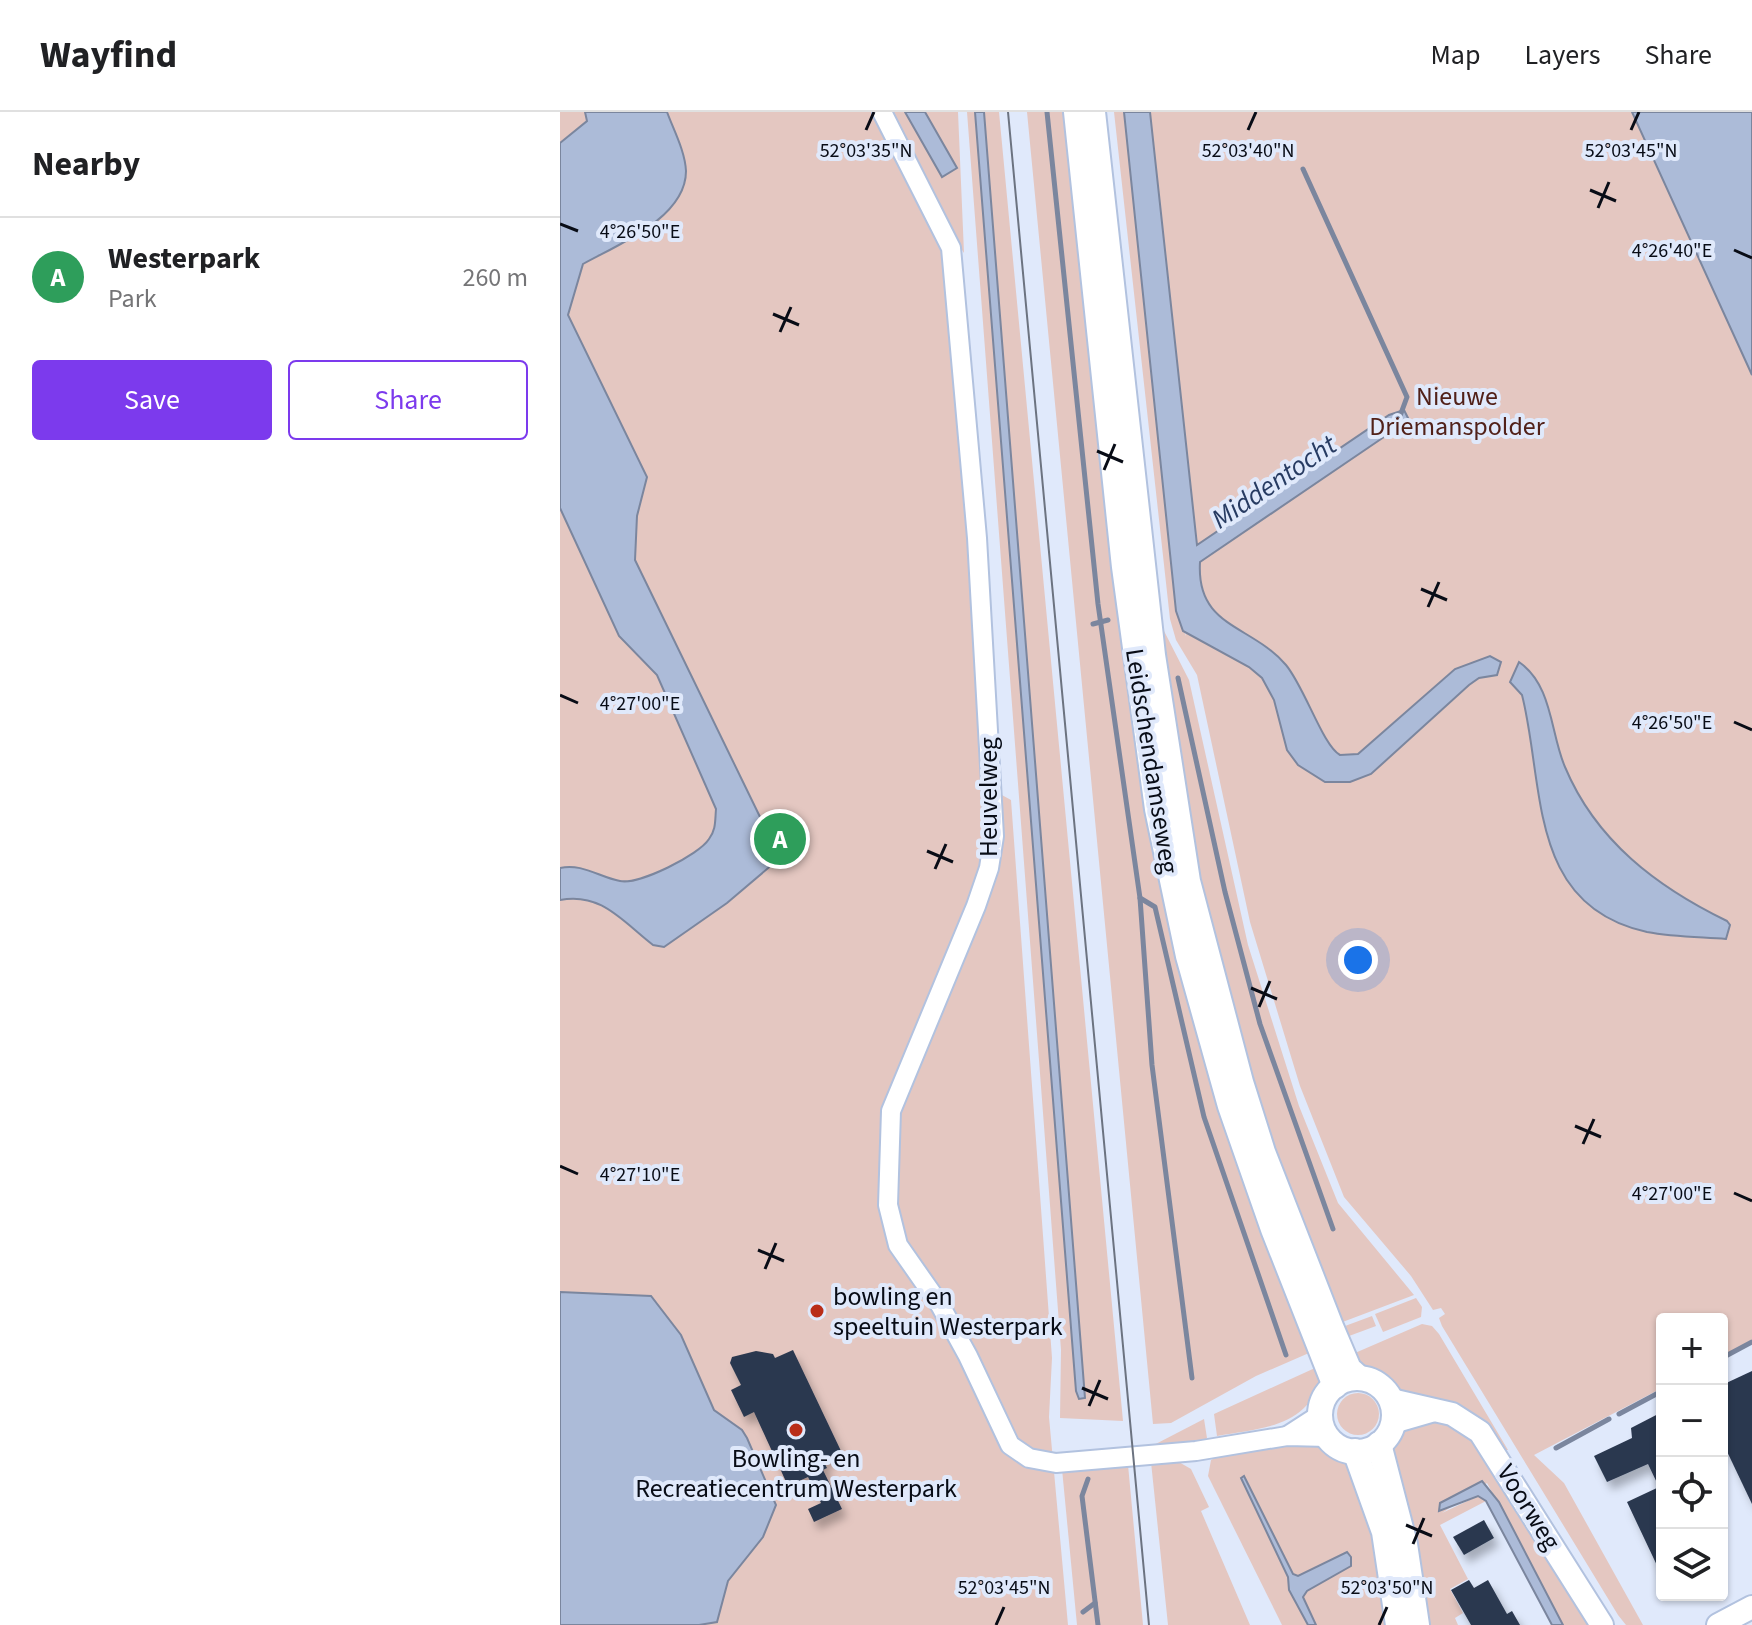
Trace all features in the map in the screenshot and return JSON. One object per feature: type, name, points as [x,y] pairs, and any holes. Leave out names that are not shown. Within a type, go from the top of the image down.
[{"type":"main road","name":"Leidschendamseweg","points":[[1076,112],[1136,673],[1160,824],[1188,956],[1230,1106],[1273,1229],[1335,1386]]},
{"type":"main road","name":"Leidschendamseweg","points":[[1093,112],[1153,655],[1188,881],[1241,1082],[1263,1152],[1332,1329],[1349,1369],[1359,1378]]},
{"type":"main road","points":[[1379,1444],[1355,1451],[1340,1447],[1324,1426],[1324,1399],[1335,1386],[1359,1378],[1376,1383],[1392,1411],[1379,1444],[1405,1544],[1417,1625]]},
{"type":"main road","points":[[1355,1451],[1384,1532],[1398,1625]]},
{"type":"street","name":"Heuvelweg","points":[[882,112],[951,248],[977,538],[994,836],[989,868],[976,906],[891,1111],[888,1205],[898,1245],[947,1318],[1010,1445],[1029,1458],[1056,1463],[1196,1451],[1287,1436],[1324,1426]]},
{"type":"street","name":"Voorweg","points":[[1392,1411],[1436,1410],[1468,1421],[1492,1448],[1602,1625]]},
{"type":"street","points":[[1718,1625],[1752,1607]]},
{"type":"green space","points":[[560,112],[958,112],[964,253],[960,247],[962,408],[1000,794],[1011,800],[1052,1358],[1049,1417],[1068,1625],[560,1625]]},
{"type":"green space","points":[[967,112],[975,112],[1076,1391],[1079,1398],[1085,1398],[984,112],[999,112],[1123,1421],[1060,1418],[1061,1350]]},
{"type":"green space","points":[[1027,112],[1071,112],[1136,703],[1321,1372],[1308,1404],[1283,1422],[1217,1436],[1214,1414],[1315,1368],[1309,1353],[1256,1376],[1171,1423],[1153,1424]]},
{"type":"green space","points":[[1097,112],[1106,112],[1163,629],[1189,680],[1248,945],[1299,1106],[1338,1203],[1414,1295],[1340,1323],[1327,1303],[1225,1013],[1175,781]]},
{"type":"green space","name":"Nieuwe Driemanspolder","points":[[1114,112],[1124,112],[1176,611],[1186,636],[1131,112],[1752,112],[1752,1341],[1728,1354],[1728,1313],[1656,1313],[1656,1391],[1534,1455],[1564,1483],[1643,1625],[1626,1625],[1618,1615],[1442,1326],[1439,1318],[1445,1314],[1441,1308],[1433,1310],[1411,1276],[1344,1197],[1300,1086],[1250,922],[1197,675],[1176,640],[1170,619]]},
{"type":"green space","points":[[1416,1298],[1422,1307],[1421,1317],[1383,1332],[1375,1314]]},
{"type":"green space","points":[[1372,1316],[1376,1326],[1341,1339],[1337,1329]]},
{"type":"green space","points":[[1422,1324],[1432,1326],[1439,1334],[1508,1450],[1504,1450],[1471,1413],[1395,1391],[1348,1356]]},
{"type":"green space","points":[[1358,1393],[1373,1399],[1379,1414],[1373,1429],[1358,1435],[1343,1429],[1337,1414],[1343,1399]]},
{"type":"green space","points":[[1204,1419],[1207,1438],[1202,1443],[1148,1448]]},
{"type":"green space","points":[[1442,1419],[1479,1442],[1592,1625],[1563,1625],[1487,1483],[1442,1513],[1478,1496],[1486,1501],[1440,1525],[1468,1579],[1450,1589],[1463,1613],[1455,1618],[1458,1625],[1421,1625],[1388,1446],[1402,1425]]},
{"type":"green space","points":[[1311,1440],[1338,1452],[1360,1473],[1394,1625],[1282,1625],[1208,1476],[1211,1460],[1219,1456]]},
{"type":"green space","points":[[1177,1461],[1191,1469],[1209,1507],[1201,1511],[1250,1625],[1168,1625],[1151,1462]]},
{"type":"green space","points":[[1128,1465],[1143,1625],[1077,1625],[1062,1469]]},
{"type":"water","points":[[585,112],[667,112],[684,156],[686,171],[683,188],[675,203],[631,239],[583,264],[568,315],[647,477],[637,516],[635,560],[780,858],[727,903],[664,947],[653,945],[599,904],[587,900],[560,900],[560,868],[583,869],[620,881],[654,874],[703,846],[713,832],[716,809],[657,675],[619,636],[560,508],[560,143],[587,121]]},
{"type":"water","points":[[905,112],[925,112],[957,168],[942,177]]},
{"type":"water","points":[[975,112],[984,112],[1085,1398],[1079,1399],[1076,1391]]},
{"type":"water","points":[[1124,112],[1150,112],[1197,545],[1389,415],[1404,410],[1409,420],[1200,562],[1201,584],[1207,600],[1228,623],[1257,641],[1286,665],[1327,740],[1340,755],[1358,754],[1455,669],[1490,656],[1501,662],[1497,675],[1479,678],[1469,685],[1371,774],[1350,782],[1325,782],[1298,765],[1287,750],[1274,700],[1262,678],[1249,667],[1183,631],[1176,611]]},
{"type":"water","points":[[1632,112],[1752,112],[1752,375]]},
{"type":"water","points":[[1519,662],[1530,672],[1545,697],[1565,767],[1594,818],[1631,859],[1653,877],[1727,921],[1730,925],[1726,939],[1647,932],[1608,918],[1580,897],[1561,870],[1548,838],[1522,695],[1510,682]]},
{"type":"water","points":[[560,1292],[651,1296],[681,1335],[714,1410],[742,1430],[747,1438],[776,1505],[763,1537],[728,1581],[717,1622],[699,1625],[560,1625]]},
{"type":"water","points":[[1244,1476],[1293,1574],[1298,1576],[1347,1552],[1351,1557],[1351,1566],[1307,1591],[1303,1597],[1316,1625],[1308,1625],[1289,1590],[1288,1577],[1241,1478]]},
{"type":"water","points":[[1482,1481],[1499,1502],[1563,1625],[1552,1625],[1486,1501],[1478,1496],[1439,1511],[1440,1503]]},
{"type":"building","name":"Bowling- en Recreatiecentrum Westerpark","points":[[793,1350],[841,1451],[823,1460],[827,1468],[823,1470],[842,1509],[814,1522],[808,1509],[821,1503],[808,1477],[788,1486],[754,1412],[744,1417],[731,1390],[741,1385],[730,1363],[732,1357],[756,1351],[773,1354],[775,1358]]},
{"type":"building","points":[[1752,1371],[1752,1504],[1728,1454],[1728,1382]]},
{"type":"building","points":[[1656,1415],[1656,1481],[1648,1464],[1607,1482],[1594,1456],[1632,1438],[1631,1428]]},
{"type":"building","points":[[1656,1488],[1656,1563],[1627,1502]]},
{"type":"building","points":[[1484,1520],[1494,1538],[1464,1555],[1453,1537]]},
{"type":"building","points":[[1469,1580],[1474,1588],[1488,1580],[1507,1614],[1512,1611],[1520,1625],[1471,1625],[1451,1590]]},
{"type":"waterway","points":[[1047,112],[1098,604],[1140,898],[1152,1065],[1192,1378]]},
{"type":"waterway","name":"Middentocht","points":[[1303,169],[1407,397],[1400,416]]},
{"type":"waterway","points":[[1093,624],[1108,620]]},
{"type":"waterway","points":[[1178,678],[1225,892],[1260,1024],[1333,1229]]},
{"type":"waterway","points":[[1140,898],[1155,907],[1204,1117],[1286,1355]]},
{"type":"waterway","points":[[1728,1355],[1752,1342]]},
{"type":"waterway","points":[[1619,1414],[1656,1394]]},
{"type":"waterway","points":[[1556,1448],[1609,1419]]},
{"type":"waterway","points":[[1088,1479],[1082,1496],[1098,1625]]},
{"type":"waterway","points":[[1083,1612],[1095,1603]]},
{"type":"tram line","points":[[1008,112],[1149,1625]]},
{"type":"place","name":"Westerpark","points":[[780,839]]},
{"type":"place","name":"bowling en speeltuin Westerpark","points":[[817,1311]]},
{"type":"place","name":"Bowling- en Recreatiecentrum Westerpark","points":[[796,1430]]}]
